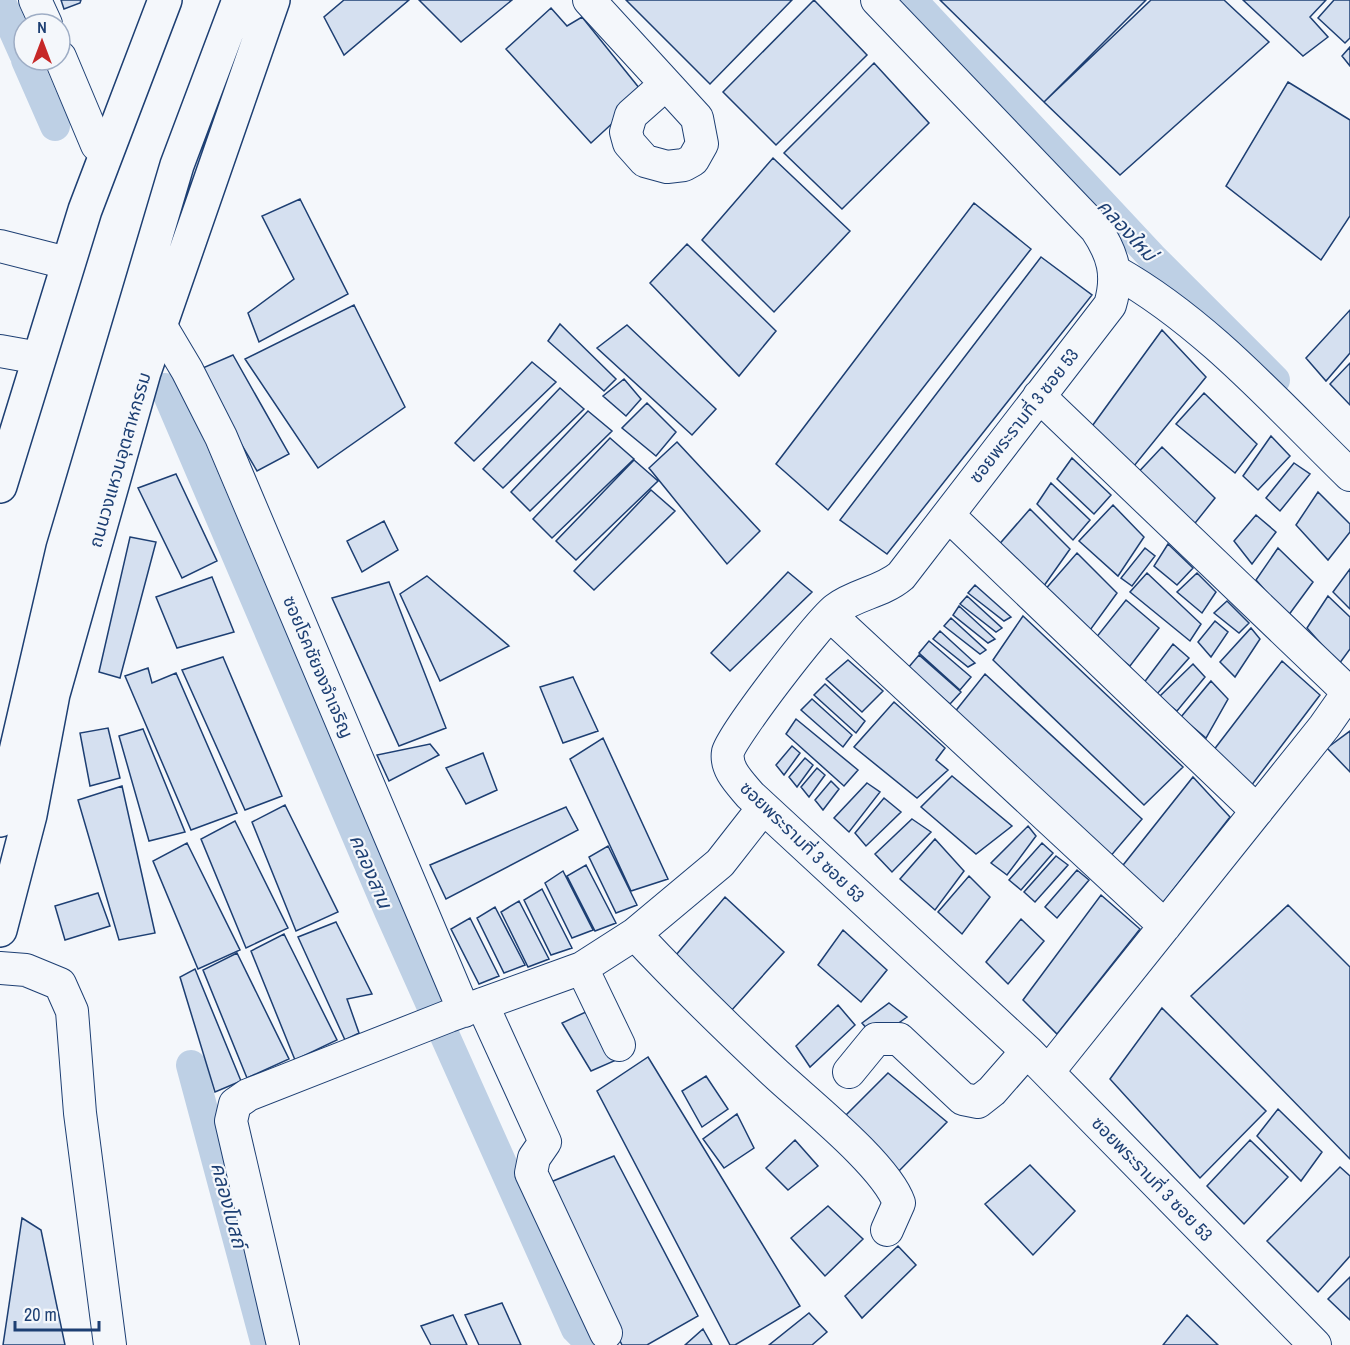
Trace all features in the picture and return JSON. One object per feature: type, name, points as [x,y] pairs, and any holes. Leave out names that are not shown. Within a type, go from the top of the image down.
[{"type":"main road","points":[[0,454],[14,353],[59,261],[147,0]]},
{"type":"main road","points":[[0,486],[86,210],[165,0]]},
{"type":"main road","name":"ถนนวงแหวนอุตสาหกรรม","points":[[0,820],[63,549],[177,165],[239,0]]},
{"type":"main road","name":"ถนนวงแหวนอุตสาหกรรม","points":[[0,930],[30,815],[53,694],[144,372],[162,328],[273,0]]},
{"type":"street","points":[[589,0],[666,84]]},
{"type":"street","name":"ซอยพระรามที่ 3 ซอย 53","points":[[877,0],[1096,229],[1109,248],[1116,272],[1116,288],[1110,305],[902,576],[891,585],[848,602],[830,615],[734,736],[728,753],[731,772],[763,808],[1038,1062],[1315,1345]]},
{"type":"street","points":[[66,72],[97,145]]},
{"type":"street","points":[[0,246],[59,261]]},
{"type":"street","points":[[1116,272],[1162,300],[1217,344],[1350,475]]},
{"type":"street","name":"ซอยโรคชัยจงจำเจริญ","points":[[162,328],[187,370],[220,437],[454,1015],[545,1142],[534,1158],[531,1173],[606,1333]]},
{"type":"street","points":[[849,1072],[876,1038],[899,1039],[963,1099],[978,1102],[1038,1062],[1165,927],[1324,727],[1349,691],[1039,396]]},
{"type":"street","points":[[948,515],[1257,811]]},
{"type":"street","points":[[830,615],[1165,927]]},
{"type":"street","points":[[283,1345],[231,1121],[235,1104],[248,1095],[582,968],[635,934],[720,864],[763,808]]},
{"type":"street","points":[[635,934],[700,1003],[870,1162],[896,1192],[899,1203],[887,1230]]},
{"type":"street","points":[[0,968],[26,970],[60,984],[72,1011],[80,1113],[110,1345]]},
{"type":"street","points":[[582,968],[619,1045]]},
{"type":"building","points":[[61,0],[81,0],[80,3],[64,9]]},
{"type":"building","points":[[344,0],[409,0],[344,55],[324,17]]},
{"type":"building","points":[[419,0],[512,0],[461,42]]},
{"type":"building","points":[[626,0],[792,0],[710,84]]},
{"type":"building","points":[[814,0],[867,55],[776,145],[723,92]]},
{"type":"building","points":[[940,0],[1146,0],[1044,102]]},
{"type":"building","points":[[1151,0],[1224,0],[1269,42],[1120,175],[1044,102]]},
{"type":"building","points":[[1243,0],[1326,0],[1310,17],[1328,37],[1303,56]]},
{"type":"building","points":[[1334,0],[1350,0],[1350,38],[1345,43],[1318,18]]},
{"type":"building","points":[[551,8],[567,26],[582,17],[644,94],[591,143],[506,49]]},
{"type":"building","points":[[1350,47],[1350,66],[1342,56]]},
{"type":"building","points":[[874,63],[929,123],[842,209],[784,153]]},
{"type":"building","points":[[1288,82],[1350,120],[1350,216],[1321,260],[1226,186]]},
{"type":"building","points":[[773,158],[850,231],[774,312],[702,240]]},
{"type":"building","points":[[300,199],[348,294],[259,342],[248,313],[294,279],[262,216]]},
{"type":"building","points":[[974,203],[1031,249],[828,510],[776,464]]},
{"type":"building","points":[[687,244],[776,331],[739,376],[650,283]]},
{"type":"building","points":[[1041,257],[1092,295],[887,554],[840,520]]},
{"type":"building","points":[[354,305],[405,407],[318,468],[245,359]]},
{"type":"building","points":[[1350,310],[1350,353],[1326,381],[1306,358]]},
{"type":"building","points":[[560,324],[616,379],[604,391],[548,341]]},
{"type":"building","points":[[627,325],[716,409],[692,435],[597,348]]},
{"type":"building","points":[[1162,330],[1206,377],[1134,466],[1090,429]]},
{"type":"building","points":[[233,355],[289,454],[257,471],[198,370]]},
{"type":"building","points":[[532,362],[556,382],[474,461],[455,443]]},
{"type":"building","points":[[1350,363],[1350,405],[1330,384]]},
{"type":"building","points":[[624,379],[641,399],[626,416],[603,396]]},
{"type":"building","points":[[560,388],[584,409],[503,488],[483,469]]},
{"type":"building","points":[[1204,393],[1257,444],[1235,473],[1176,424]]},
{"type":"building","points":[[647,403],[676,432],[656,456],[622,428]]},
{"type":"building","points":[[588,411],[612,431],[530,511],[511,492]]},
{"type":"building","points":[[1271,436],[1290,456],[1258,490],[1243,476]]},
{"type":"building","points":[[610,438],[634,459],[552,538],[533,519]]},
{"type":"building","points":[[677,442],[760,531],[727,564],[649,468]]},
{"type":"building","points":[[1162,447],[1215,498],[1192,527],[1133,478]]},
{"type":"building","points":[[1072,458],[1111,495],[1094,514],[1057,479]]},
{"type":"building","points":[[634,460],[658,481],[576,560],[556,541]]},
{"type":"building","points":[[1294,463],[1310,474],[1280,511],[1266,498]]},
{"type":"building","points":[[176,474],[217,561],[182,578],[138,488]]},
{"type":"building","points":[[1051,483],[1090,520],[1073,540],[1037,504]]},
{"type":"building","points":[[651,490],[675,511],[594,590],[574,571]]},
{"type":"building","points":[[1318,492],[1350,524],[1350,532],[1328,560],[1296,525]]},
{"type":"building","points":[[1113,505],[1144,537],[1118,576],[1079,541]]},
{"type":"building","points":[[1030,509],[1070,549],[1041,590],[996,548]]},
{"type":"building","points":[[1256,515],[1276,532],[1252,564],[1234,541]]},
{"type":"building","points":[[384,521],[398,550],[362,572],[347,541]]},
{"type":"building","points":[[130,537],[156,542],[120,678],[99,672]]},
{"type":"building","points":[[1168,544],[1193,568],[1177,585],[1154,566]]},
{"type":"building","points":[[1145,548],[1155,556],[1132,586],[1121,578]]},
{"type":"building","points":[[1278,548],[1313,582],[1288,616],[1256,580]]},
{"type":"building","points":[[1077,553],[1117,593],[1088,633],[1043,592]]},
{"type":"building","points":[[1350,569],[1350,609],[1333,592]]},
{"type":"building","points":[[788,572],[812,592],[730,671],[711,653]]},
{"type":"building","points":[[1147,573],[1201,624],[1190,641],[1130,592]]},
{"type":"building","points":[[1197,573],[1216,592],[1202,613],[1177,592]]},
{"type":"building","points":[[427,576],[509,646],[440,681],[400,594]]},
{"type":"building","points":[[212,577],[234,632],[177,648],[156,597]]},
{"type":"building","points":[[389,582],[446,728],[399,746],[332,598]]},
{"type":"building","points":[[975,585],[1011,617],[1004,621],[968,593]]},
{"type":"building","points":[[967,596],[1002,628],[996,632],[960,604]]},
{"type":"building","points":[[1328,596],[1350,617],[1350,649],[1339,664],[1307,628]]},
{"type":"building","points":[[1126,600],[1159,628],[1130,666],[1095,639]]},
{"type":"building","points":[[1227,601],[1249,623],[1239,633],[1214,613]]},
{"type":"building","points":[[959,606],[995,639],[988,643],[953,615]]},
{"type":"building","points":[[1023,616],[1183,767],[1144,805],[993,660]]},
{"type":"building","points":[[951,618],[986,650],[980,654],[944,626]]},
{"type":"building","points":[[1215,621],[1228,632],[1211,657],[1198,642]]},
{"type":"building","points":[[1251,628],[1260,639],[1235,677],[1220,662]]},
{"type":"building","points":[[940,631],[975,663],[968,667],[933,639]]},
{"type":"building","points":[[929,641],[971,677],[960,690],[919,653]]},
{"type":"building","points":[[1173,644],[1189,658],[1156,695],[1143,684]]},
{"type":"building","points":[[919,655],[961,692],[950,704],[908,668]]},
{"type":"building","points":[[223,657],[282,796],[245,810],[182,670]]},
{"type":"building","points":[[848,660],[883,691],[862,712],[826,679]]},
{"type":"building","points":[[1282,661],[1320,695],[1251,786],[1213,751]]},
{"type":"building","points":[[1193,664],[1205,677],[1177,711],[1159,697]]},
{"type":"building","points":[[148,668],[152,683],[176,673],[237,813],[191,830],[125,676]]},
{"type":"building","points":[[985,674],[1142,819],[1109,858],[954,713]]},
{"type":"building","points":[[573,677],[598,731],[563,743],[540,687]]},
{"type":"building","points":[[1211,681],[1228,699],[1206,738],[1181,717]]},
{"type":"building","points":[[825,684],[865,721],[856,733],[814,695]]},
{"type":"building","points":[[812,699],[852,735],[843,747],[801,710]]},
{"type":"building","points":[[894,702],[945,748],[936,760],[948,770],[917,798],[854,747]]},
{"type":"building","points":[[796,719],[858,770],[844,786],[786,734]]},
{"type":"building","points":[[108,728],[120,778],[90,786],[80,733]]},
{"type":"building","points":[[143,729],[185,832],[149,841],[119,736]]},
{"type":"building","points":[[1350,731],[1350,772],[1327,748]]},
{"type":"building","points":[[603,738],[668,879],[631,891],[570,759]]},
{"type":"building","points":[[430,744],[439,755],[389,781],[377,755]]},
{"type":"building","points":[[792,746],[800,753],[784,775],[776,765]]},
{"type":"building","points":[[483,753],[497,790],[466,804],[446,768]]},
{"type":"building","points":[[805,758],[813,765],[797,787],[789,777]]},
{"type":"building","points":[[817,768],[825,775],[809,797],[801,787]]},
{"type":"building","points":[[952,776],[1012,826],[976,854],[921,807]]},
{"type":"building","points":[[1193,777],[1230,817],[1162,904],[1120,869]]},
{"type":"building","points":[[831,781],[839,789],[823,810],[815,800]]},
{"type":"building","points":[[867,783],[880,792],[849,832],[834,818]]},
{"type":"building","points":[[122,786],[155,933],[119,940],[78,800]]},
{"type":"building","points":[[884,798],[901,812],[866,846],[855,833]]},
{"type":"building","points":[[285,805],[338,912],[296,931],[252,822]]},
{"type":"building","points":[[566,807],[578,830],[446,899],[430,865]]},
{"type":"building","points":[[912,819],[931,832],[892,872],[875,854]]},
{"type":"building","points":[[235,821],[288,928],[246,948],[201,839]]},
{"type":"building","points":[[1028,826],[1036,836],[1007,875],[991,863]]},
{"type":"building","points":[[935,839],[964,871],[935,910],[900,879]]},
{"type":"building","points":[[187,843],[240,950],[198,969],[153,861]]},
{"type":"building","points":[[1042,843],[1053,853],[1021,890],[1009,880]]},
{"type":"building","points":[[608,846],[637,905],[616,913],[589,857]]},
{"type":"building","points":[[1056,856],[1068,865],[1035,902],[1024,892]]},
{"type":"building","points":[[586,865],[616,923],[595,931],[567,876]]},
{"type":"building","points":[[1077,870],[1089,880],[1057,918],[1045,907]]},
{"type":"building","points":[[563,871],[593,930],[572,938],[545,883]]},
{"type":"building","points":[[969,876],[990,897],[962,934],[938,912]]},
{"type":"building","points":[[542,889],[572,948],[551,955],[524,900]]},
{"type":"building","points":[[98,893],[110,926],[65,940],[55,906]]},
{"type":"building","points":[[1101,895],[1140,929],[1057,1034],[1023,1000]]},
{"type":"building","points":[[725,897],[784,952],[731,1011],[676,955]]},
{"type":"building","points":[[519,901],[549,959],[528,967],[501,912]]},
{"type":"building","points":[[1288,905],[1350,967],[1350,1159],[1191,996]]},
{"type":"building","points":[[495,907],[525,965],[504,973],[477,918]]},
{"type":"building","points":[[470,918],[499,976],[479,984],[451,929]]},
{"type":"building","points":[[1021,919],[1044,941],[1008,984],[986,962]]},
{"type":"building","points":[[336,922],[372,994],[347,999],[359,1033],[345,1040],[298,937]]},
{"type":"building","points":[[843,930],[887,970],[861,1002],[818,965]]},
{"type":"building","points":[[284,934],[337,1040],[295,1060],[251,951]]},
{"type":"building","points":[[237,953],[289,1059],[247,1078],[203,970]]},
{"type":"building","points":[[195,969],[241,1081],[215,1092],[180,977]]},
{"type":"building","points":[[889,1003],[907,1017],[876,1039],[862,1023]]},
{"type":"building","points":[[838,1005],[855,1025],[810,1067],[796,1046]]},
{"type":"building","points":[[1162,1008],[1266,1111],[1200,1178],[1110,1079]]},
{"type":"building","points":[[588,1011],[614,1061],[591,1071],[562,1023]]},
{"type":"building","points":[[648,1057],[800,1306],[735,1345],[730,1345],[597,1091]]},
{"type":"building","points":[[888,1073],[947,1122],[896,1174],[842,1119]]},
{"type":"building","points":[[706,1076],[728,1109],[702,1127],[682,1091]]},
{"type":"building","points":[[1278,1109],[1322,1152],[1301,1181],[1257,1136]]},
{"type":"building","points":[[737,1114],[754,1148],[724,1168],[703,1139]]},
{"type":"building","points":[[795,1140],[818,1166],[788,1190],[766,1168]]},
{"type":"building","points":[[1250,1140],[1288,1177],[1244,1224],[1207,1186]]},
{"type":"building","points":[[614,1156],[698,1316],[647,1345],[622,1345],[546,1184]]},
{"type":"building","points":[[1030,1165],[1075,1211],[1033,1255],[985,1204]]},
{"type":"building","points":[[1340,1167],[1350,1176],[1350,1256],[1318,1292],[1267,1241]]},
{"type":"building","points":[[828,1206],[863,1239],[825,1276],[791,1238]]},
{"type":"building","points":[[22,1218],[41,1230],[65,1345],[3,1345]]},
{"type":"building","points":[[898,1246],[916,1265],[862,1318],[845,1296]]},
{"type":"building","points":[[1350,1277],[1350,1320],[1328,1299]]},
{"type":"building","points":[[502,1303],[521,1345],[479,1345],[465,1315]]},
{"type":"building","points":[[809,1313],[827,1332],[812,1345],[769,1345]]},
{"type":"building","points":[[453,1315],[467,1345],[431,1345],[421,1326]]},
{"type":"building","points":[[1187,1315],[1218,1345],[1163,1345]]},
{"type":"building","points":[[703,1329],[712,1345],[685,1345]]},
{"type":"waterway","name":"คลองสาน","points":[[0,0],[12,27]]},
{"type":"waterway","name":"คลองใหม่","points":[[912,0],[1152,257],[1275,380]]},
{"type":"waterway","name":"คลองสาน","points":[[31,72],[55,126]]},
{"type":"waterway","name":"คลองสาน","points":[[165,388],[389,911],[576,1329],[592,1345]]},
{"type":"waterway","name":"คลองโบสถ์","points":[[191,1065],[266,1345]]}]
